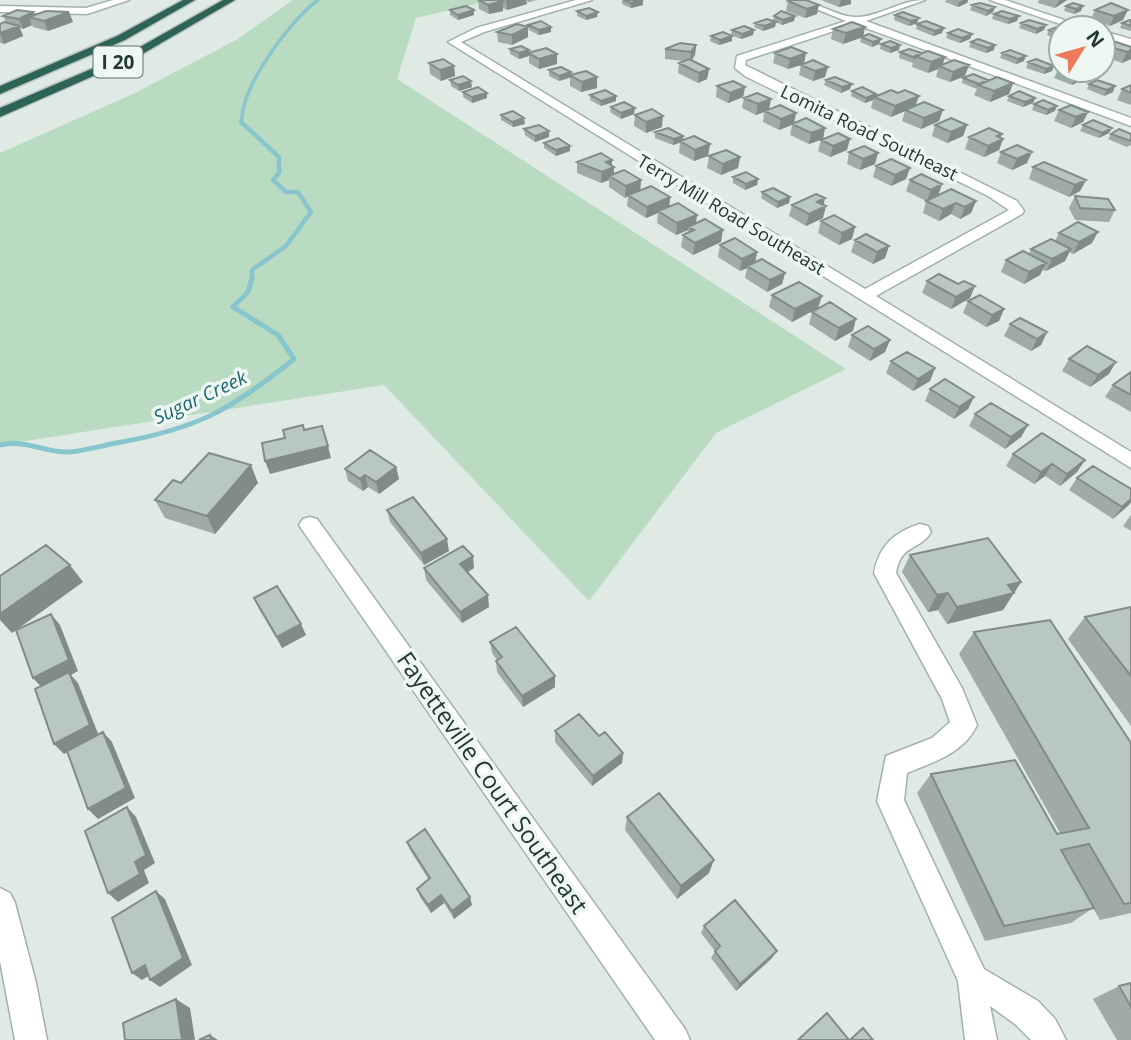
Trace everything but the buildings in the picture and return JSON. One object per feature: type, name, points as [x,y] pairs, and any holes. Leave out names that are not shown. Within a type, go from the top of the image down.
[{"type":"highway","name":"I 20","points":[[0,90],[121,38],[190,0]]},
{"type":"highway","name":"I 20","points":[[0,113],[124,60],[204,18],[230,0]]},
{"type":"street","points":[[0,9],[87,12],[124,0]]},
{"type":"street","name":"Terry Mill Road Southeast","points":[[587,0],[480,30],[453,42],[1131,461]]},
{"type":"street","points":[[799,0],[1131,122]]},
{"type":"street","name":"Lomita Road Southeast","points":[[864,296],[1017,211],[1012,204],[993,193],[748,74],[739,66],[741,58],[920,0]]},
{"type":"street","points":[[995,0],[1047,17]]},
{"type":"street","points":[[0,19],[19,10]]},
{"type":"street","name":"Fayetteville Court Southeast","points":[[310,525],[674,1040]]},
{"type":"street","points":[[920,532],[902,541],[887,555],[885,573],[953,696],[964,725],[941,747],[895,765],[890,801],[973,980],[974,1005],[981,1040]]},
{"type":"street","points":[[0,903],[21,983],[31,1040]]},
{"type":"street","points":[[973,980],[1005,996],[1046,1031],[1050,1040]]},
{"type":"green space","points":[[293,0],[492,0],[416,18],[397,79],[846,369],[716,433],[589,601],[384,385],[0,445],[0,153],[135,93],[236,40]]},
{"type":"waterway","name":"Sugar Creek","points":[[242,123],[243,109],[249,93],[268,56],[294,23],[318,0]]},
{"type":"waterway","name":"Sugar Creek","points":[[242,123],[279,157],[279,173],[273,180],[286,192],[298,192],[311,212],[286,246],[252,270],[252,278]]},
{"type":"waterway","name":"Sugar Creek","points":[[0,445],[19,444],[60,452],[87,450],[191,424],[251,392],[294,359],[278,335],[233,307],[248,292],[252,278]]}]
